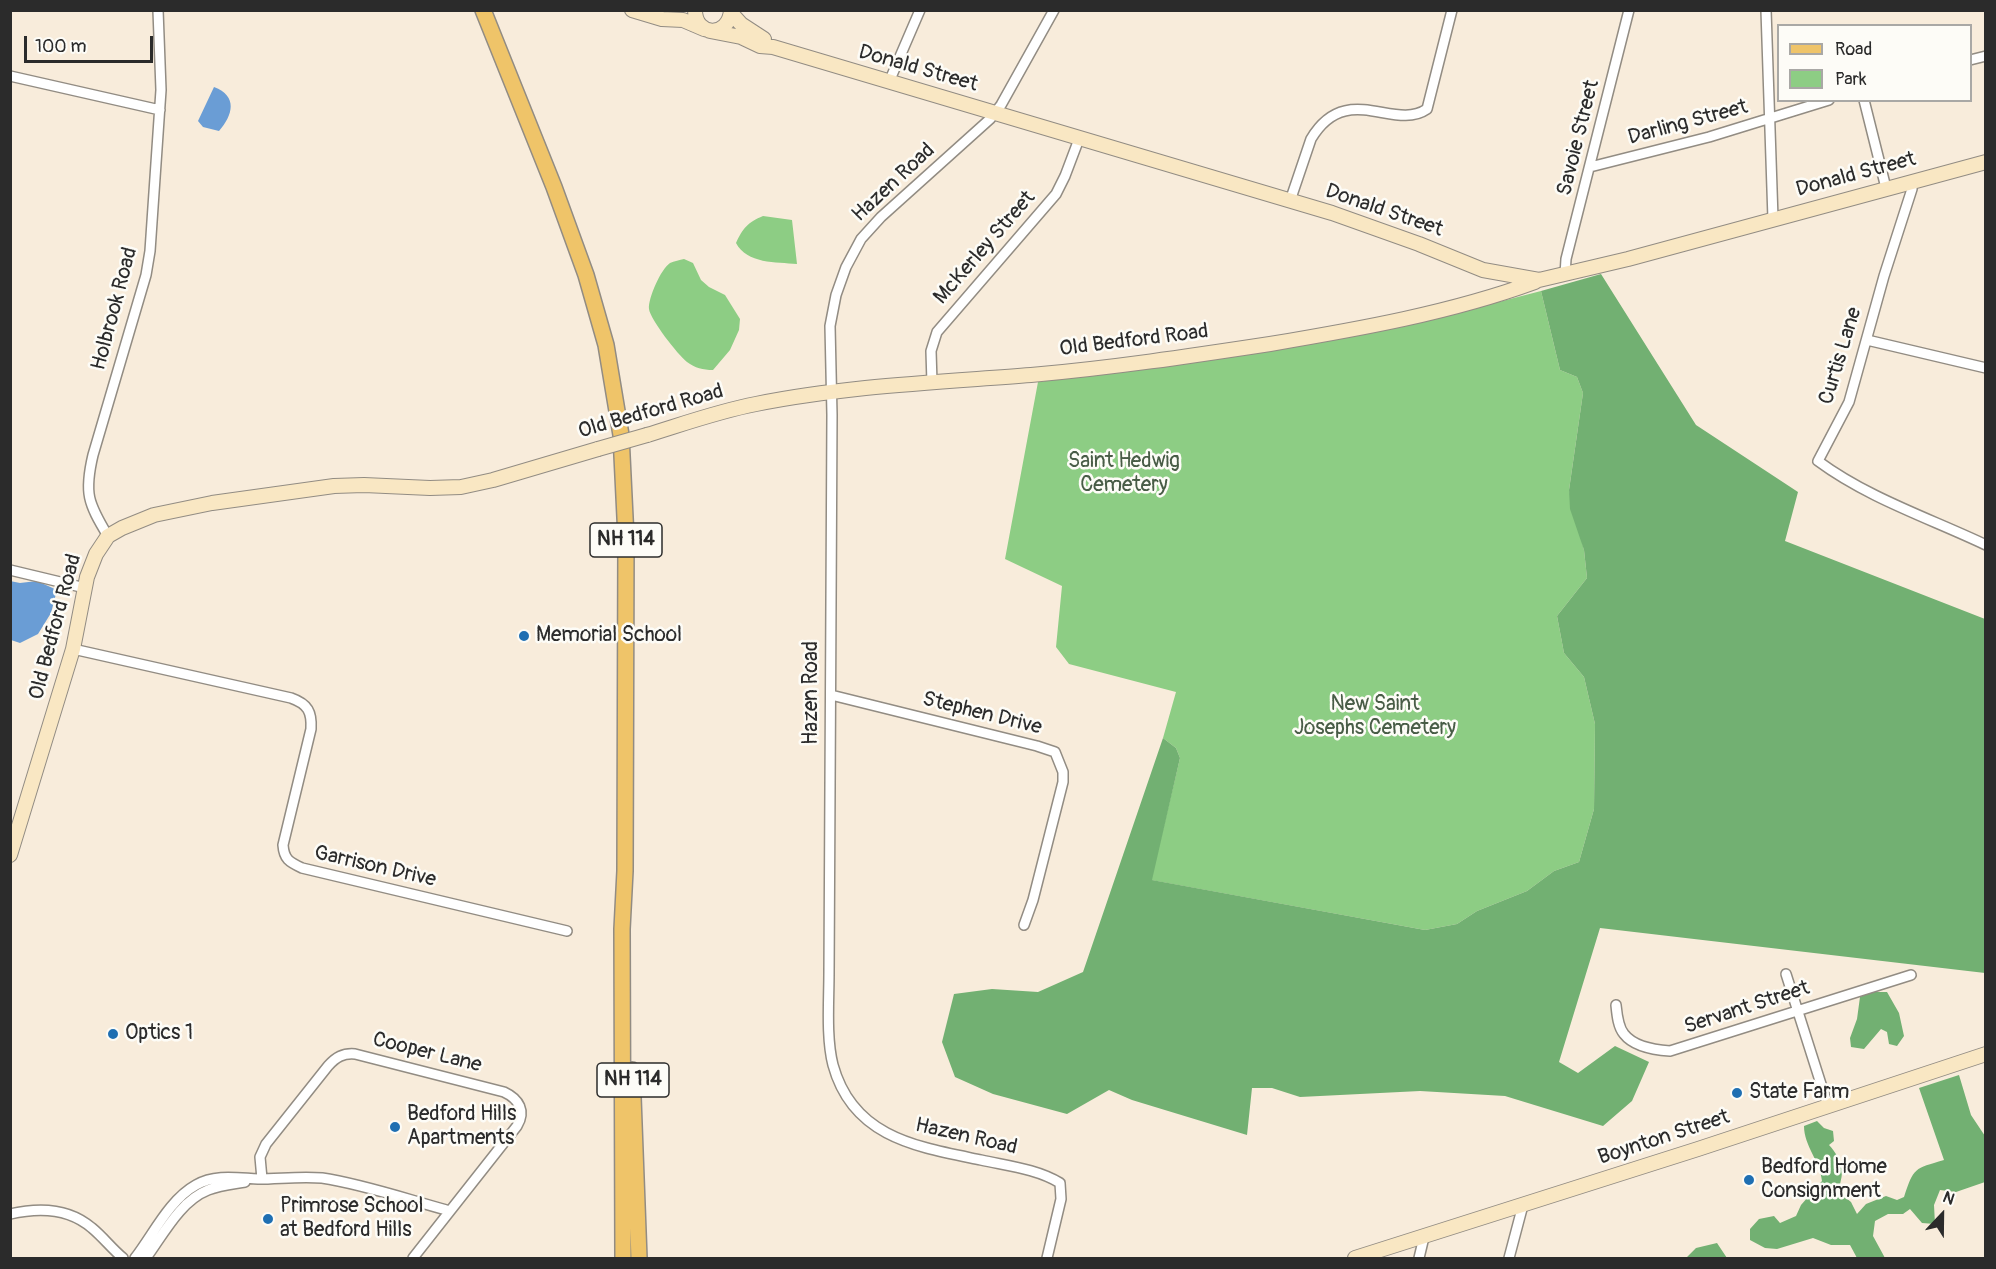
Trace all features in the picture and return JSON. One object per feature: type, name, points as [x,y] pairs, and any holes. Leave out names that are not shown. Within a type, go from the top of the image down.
[{"type":"main road","name":"NH 114","points":[[483,10],[554,187],[586,275],[606,345],[619,416],[625,476],[627,537],[625,902],[639,1258]]},
{"type":"main road","name":"NH 114","points":[[623,1258],[622,929],[625,902]]},
{"type":"street","name":"Holbrook Road","points":[[108,536],[90,503],[89,471],[146,274],[150,251],[160,110],[158,10]]},
{"type":"street","name":"Donald Street","points":[[636,11],[666,10]]},
{"type":"street","points":[[694,10],[696,20],[707,30]]},
{"type":"street","points":[[890,82],[920,10]]},
{"type":"street","name":"Hazen Road","points":[[1047,1258],[1061,1199],[1060,1183],[1035,1172],[924,1148],[886,1134],[862,1116],[844,1092],[833,1064],[830,1034],[830,326],[836,296],[846,267],[861,239],[881,217],[995,113],[1054,10]]},
{"type":"street","points":[[1290,201],[1311,139],[1330,118],[1348,110],[1358,109],[1408,116],[1418,115],[1427,109],[1452,10]]},
{"type":"street","name":"Savoie Street","points":[[1565,275],[1566,260],[1629,10]]},
{"type":"street","points":[[1766,10],[1773,219]]},
{"type":"street","name":"Donald Street","points":[[636,11],[662,19],[683,20],[760,46],[773,47],[1290,201],[1362,223],[1484,270],[1539,280],[1565,275],[1986,162]]},
{"type":"street","name":"Donald Street","points":[[707,30],[716,31],[727,25],[731,12]]},
{"type":"street","name":"Donald Street","points":[[731,12],[741,24],[773,47]]},
{"type":"street","points":[[10,76],[160,110]]},
{"type":"street","name":"Darling Street","points":[[1590,167],[1709,137],[1823,102]]},
{"type":"street","points":[[1864,102],[1886,188]]},
{"type":"street","name":"McKerley Street","points":[[932,383],[931,351],[937,332],[1056,194],[1079,139]]},
{"type":"street","name":"Curtis Lane","points":[[1912,181],[1912,189],[1884,276],[1849,402],[1818,461],[1862,489],[1986,545]]},
{"type":"street","points":[[1484,270],[1492,283],[1494,295]]},
{"type":"street","name":"Old Bedford Road","points":[[10,855],[73,649],[92,563],[108,536],[154,515],[212,502],[334,486],[364,485],[430,489],[461,486],[493,480],[754,404],[830,393],[1038,374],[1230,350],[1386,323],[1494,295],[1539,280]]},
{"type":"street","points":[[1867,340],[1986,368]]},
{"type":"street","points":[[10,570],[85,588]]},
{"type":"street","name":"Garrison Drive","points":[[73,649],[291,698],[309,708],[312,719],[311,729],[283,845],[284,856],[289,862],[302,868],[567,931]]},
{"type":"street","name":"Stephen Drive","points":[[831,695],[1055,752],[1063,772],[1063,782],[1033,900],[1024,925]]},
{"type":"street","points":[[1786,974],[1828,1106]]},
{"type":"street","name":"Servant Street","points":[[1616,1005],[1623,1034],[1640,1045],[1670,1051],[1911,975]]},
{"type":"street","name":"Cooper Lane","points":[[262,1179],[260,1157],[266,1144],[328,1066],[346,1053],[504,1092],[516,1098],[522,1115],[517,1126],[413,1258]]},
{"type":"street","name":"Boynton Street","points":[[1355,1258],[1986,1054]]},
{"type":"street","points":[[135,1258],[170,1210],[194,1186],[203,1181],[222,1177],[323,1179],[450,1211]]},
{"type":"street","points":[[146,1258],[177,1215],[193,1198],[216,1187],[262,1179]]},
{"type":"street","points":[[1509,1258],[1522,1205]]},
{"type":"street","points":[[10,1214],[38,1209],[69,1214],[94,1229],[123,1258]]},
{"type":"street","points":[[1419,1258],[1424,1237]]},
{"type":"green space","points":[[763,216],[792,220],[797,264],[763,261],[747,255],[736,243],[746,226]]},
{"type":"green space","points":[[684,259],[693,263],[701,280],[725,295],[740,319],[739,330],[730,350],[713,370],[696,367],[683,358],[659,328],[649,309],[653,291],[666,266]]},
{"type":"green space","points":[[1601,274],[1696,425],[1798,492],[1785,541],[1985,619],[1985,973],[1600,928],[1559,1062],[1578,1073],[1615,1046],[1649,1062],[1632,1101],[1603,1126],[1505,1096],[1420,1091],[1300,1097],[1272,1088],[1252,1088],[1247,1135],[1132,1100],[1109,1090],[1067,1114],[993,1094],[955,1077],[942,1042],[954,994],[992,989],[1038,992],[1083,972],[1163,738],[1176,748],[1180,758],[1152,880],[1425,930],[1457,924],[1477,911],[1527,891],[1554,871],[1579,862],[1594,809],[1595,724],[1584,677],[1564,653],[1557,616],[1587,578],[1584,550],[1570,509],[1569,490],[1583,393],[1577,377],[1560,370],[1541,291]]},
{"type":"green space","name":"New Saint Josephs Cemetery","points":[[1541,291],[1560,370],[1577,377],[1583,393],[1569,490],[1584,550],[1587,578],[1557,616],[1564,653],[1584,677],[1595,724],[1594,809],[1579,862],[1554,871],[1527,891],[1477,911],[1457,924],[1425,930],[1151,880],[1180,758],[1176,748],[1163,738],[1176,692],[1069,664],[1056,647],[1062,586],[1005,559],[1038,382],[1272,350],[1402,327]]},
{"type":"green space","points":[[1870,992],[1887,992],[1899,1013],[1904,1036],[1897,1046],[1889,1044],[1887,1032],[1881,1029],[1864,1049],[1851,1047],[1850,1038],[1857,1019],[1860,997]]},
{"type":"green space","points":[[1959,1075],[1971,1115],[1985,1136],[1985,1182],[1956,1192],[1940,1190],[1934,1205],[1935,1224],[1922,1223],[1910,1209],[1903,1214],[1888,1214],[1875,1221],[1873,1236],[1885,1258],[1857,1258],[1850,1245],[1831,1245],[1813,1238],[1777,1249],[1765,1248],[1750,1240],[1750,1229],[1759,1219],[1774,1216],[1780,1223],[1796,1216],[1801,1205],[1822,1181],[1804,1126],[1817,1121],[1824,1128],[1833,1131],[1834,1141],[1829,1145],[1838,1157],[1842,1169],[1839,1192],[1851,1202],[1857,1214],[1866,1204],[1886,1196],[1897,1200],[1904,1197],[1916,1171],[1944,1160],[1919,1088]]},
{"type":"green space","points":[[1717,1243],[1727,1258],[1686,1258],[1696,1248]]},
{"type":"water","points":[[214,87],[227,95],[231,106],[228,119],[219,131],[203,127],[198,121]]},
{"type":"water","points":[[10,581],[20,583],[37,581],[57,590],[51,613],[38,634],[20,643],[11,640]]},
{"type":"place","name":"Memorial School","points":[[524,636]]},
{"type":"place","name":"Optics 1","points":[[113,1034]]},
{"type":"place","name":"State Farm","points":[[1737,1093]]},
{"type":"place","name":"Bedford Hills Apartments","points":[[395,1127]]},
{"type":"place","name":"Bedford Home Consignment","points":[[1749,1180]]},
{"type":"place","name":"Primrose School at Bedford Hills","points":[[268,1219]]},
{"type":"park label","name":"Saint Hedwig Cemetery","points":[[1124,474]]}]
